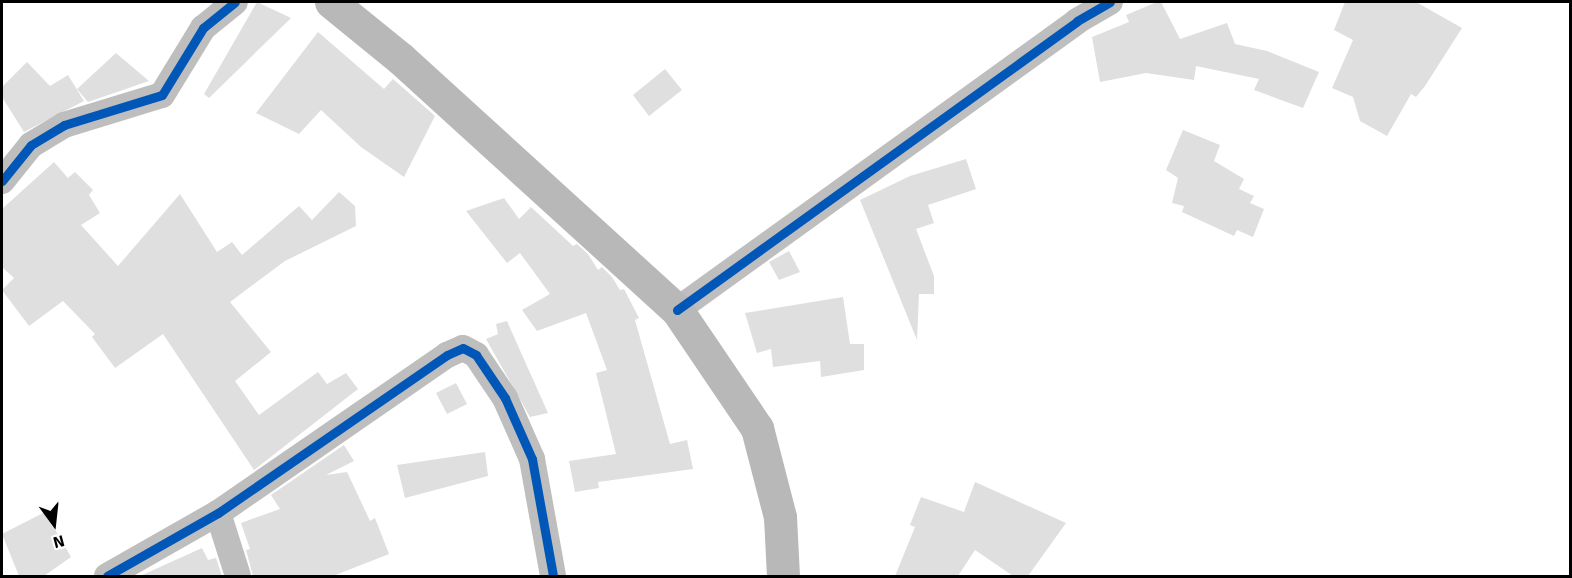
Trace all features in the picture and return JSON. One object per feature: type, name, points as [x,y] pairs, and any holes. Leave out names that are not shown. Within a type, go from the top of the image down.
[{"type":"main road","points":[[332,2],[400,58],[677,310],[757,428],[780,517],[783,576]]},
{"type":"street","points":[[2,181],[31,146],[64,125],[162,95],[202,28],[235,2]]},
{"type":"street","points":[[677,310],[1077,21],[1110,2]]},
{"type":"street","points":[[107,576],[218,513],[447,355],[463,348],[476,355],[505,398],[532,459],[552,576]]},
{"type":"street","points":[[218,513],[238,576]]},
{"type":"building","points":[[257,2],[291,18],[209,98],[204,94]]},
{"type":"building","points":[[1161,2],[1180,39],[1227,23],[1235,44],[1267,51],[1319,72],[1303,108],[1254,90],[1259,79],[1196,66],[1194,80],[1146,73],[1100,82],[1092,37],[1129,22],[1126,15]]},
{"type":"building","points":[[1345,2],[1416,2],[1462,28],[1425,86],[1416,97],[1411,94],[1387,136],[1360,121],[1353,97],[1332,88],[1353,40],[1334,30]]},
{"type":"building","points":[[318,32],[384,89],[393,79],[435,116],[404,177],[361,147],[321,110],[299,134],[256,113]]},
{"type":"building","points":[[116,53],[149,81],[88,102],[77,89]]},
{"type":"building","points":[[27,62],[50,86],[68,75],[84,101],[24,132],[2,97],[2,87]]},
{"type":"building","points":[[665,69],[682,90],[649,116],[633,95]]},
{"type":"building","points":[[1183,130],[1220,145],[1214,161],[1244,179],[1239,189],[1254,196],[1250,203],[1264,209],[1253,237],[1237,230],[1234,236],[1182,212],[1184,206],[1172,203],[1178,178],[1166,170]]},
{"type":"building","points":[[966,159],[976,189],[928,205],[934,223],[916,229],[934,276],[934,294],[919,294],[917,340],[860,200],[910,176]]},
{"type":"building","points":[[54,162],[68,178],[75,172],[93,190],[89,195],[100,213],[81,225],[118,266],[180,194],[217,252],[232,242],[242,255],[299,206],[312,220],[339,192],[355,206],[356,226],[285,261],[230,302],[271,352],[235,381],[259,415],[318,372],[327,384],[346,373],[358,389],[254,470],[163,334],[115,368],[92,337],[95,334],[63,301],[29,326],[2,290],[14,278],[2,267],[2,209]]},
{"type":"building","points":[[504,198],[519,219],[531,207],[573,246],[577,244],[588,254],[598,270],[602,267],[620,290],[624,289],[639,318],[635,320],[670,444],[687,440],[693,469],[598,482],[599,488],[575,492],[569,461],[616,454],[596,373],[607,370],[586,313],[537,331],[522,310],[550,294],[520,253],[507,263],[466,211]]},
{"type":"building","points":[[789,251],[800,272],[779,280],[769,262]]},
{"type":"building","points":[[843,297],[850,344],[864,344],[864,370],[821,377],[820,361],[773,367],[771,349],[757,353],[745,313]]},
{"type":"building","points":[[507,321],[548,413],[530,417],[486,339],[498,334],[496,324]]},
{"type":"building","points":[[456,383],[467,404],[447,414],[436,393]]},
{"type":"building","points":[[344,445],[354,461],[326,475],[347,472],[370,521],[375,518],[389,554],[333,576],[253,576],[246,550],[250,549],[241,523],[280,509],[271,495]]},
{"type":"building","points":[[485,452],[488,476],[405,498],[397,465]]},
{"type":"building","points":[[975,482],[1066,523],[1028,576],[1013,576],[975,550],[958,576],[895,576],[915,527],[910,525],[921,497],[964,512]]},
{"type":"building","points":[[45,512],[71,557],[44,576],[19,576],[2,534]]},
{"type":"building","points":[[202,548],[208,560],[216,558],[222,576],[140,576]]},
{"type":"cycle path","points":[[2,181],[31,145],[64,125],[162,95],[203,28],[235,2]]},
{"type":"cycle path","points":[[677,310],[1077,21],[1110,2]]},
{"type":"cycle path","points":[[107,576],[218,513],[447,355],[463,348],[476,355],[505,398],[532,459],[553,576]]}]
